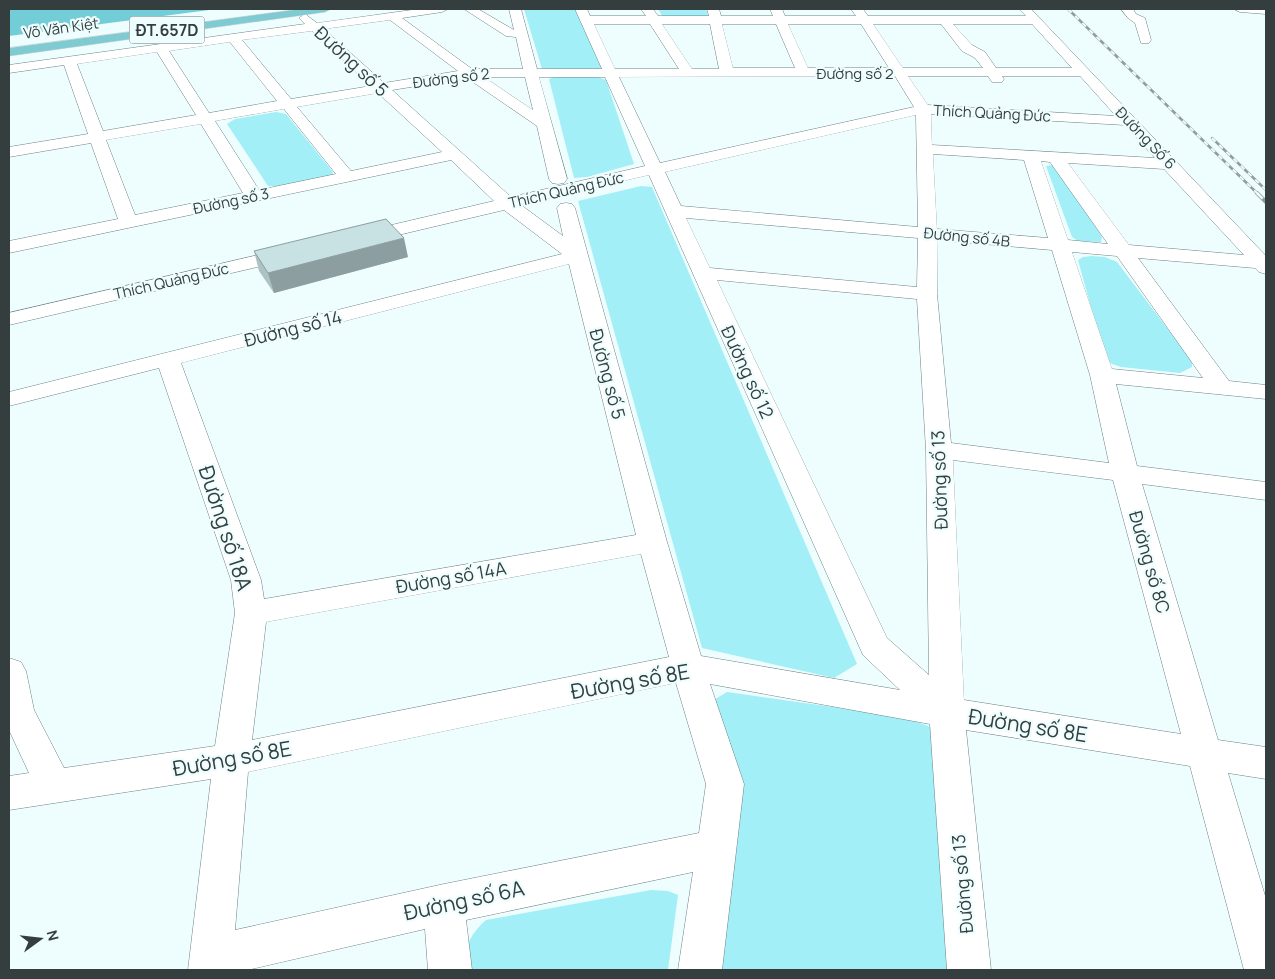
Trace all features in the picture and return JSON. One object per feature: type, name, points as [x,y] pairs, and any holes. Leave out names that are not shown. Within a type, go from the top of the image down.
[{"type":"main road","name":"Võ Văn Kiệt","points":[[9,44],[276,9]]},
{"type":"main road","name":"Võ Văn Kiệt","points":[[9,52],[325,9]]},
{"type":"street","points":[[9,70],[442,9]]},
{"type":"street","points":[[470,9],[510,33],[522,34]]},
{"type":"street","points":[[515,9],[558,179]]},
{"type":"street","points":[[647,9],[688,72]]},
{"type":"street","points":[[1127,9],[1132,16],[1141,21],[1144,36]]},
{"type":"street","points":[[1240,9],[1266,11]]},
{"type":"street","name":"Đường số 5","points":[[299,12],[508,204],[576,256],[652,542],[688,667],[725,784],[700,970]]},
{"type":"street","points":[[584,14],[655,20],[715,14],[861,14],[944,20],[1030,14]]},
{"type":"street","name":"Đường số 12","points":[[584,14],[875,646],[947,712]]},
{"type":"street","points":[[715,14],[727,72]]},
{"type":"street","points":[[779,14],[803,72]]},
{"type":"street","points":[[861,14],[900,73],[924,130],[1043,156],[1171,164]]},
{"type":"street","name":"Đường Số 6","points":[[1030,14],[1264,265]]},
{"type":"street","points":[[392,16],[469,73],[545,125]]},
{"type":"street","points":[[944,20],[967,48],[980,55],[996,76]]},
{"type":"street","points":[[959,20],[983,48],[980,55]]},
{"type":"street","points":[[233,38],[347,177]]},
{"type":"street","points":[[162,48],[254,196]]},
{"type":"street","points":[[69,61],[128,222]]},
{"type":"street","name":"Đường số 2","points":[[996,76],[1083,72]]},
{"type":"street","name":"Đường số 2","points":[[9,152],[469,73],[900,73],[996,76],[1094,84]]},
{"type":"street","name":"Thích Quảng Đức","points":[[345,241],[871,121],[924,130],[1128,121]]},
{"type":"street","name":"Đường số 13","points":[[924,130],[928,233],[927,294],[939,450],[947,712],[969,970]]},
{"type":"street","name":"Đường số 3","points":[[9,247],[453,155]]},
{"type":"street","points":[[1043,156],[1124,251],[1221,387]]},
{"type":"street","name":"Đường số 8C","points":[[1043,156],[1059,246],[1102,375],[1125,474],[1266,970]]},
{"type":"street","points":[[566,208],[576,256]]},
{"type":"street","name":"Đường số 4B","points":[[674,210],[1264,265]]},
{"type":"street","name":"Thích Quảng Đức","points":[[9,319],[306,250]]},
{"type":"street","name":"Đường số 14","points":[[9,400],[576,256]]},
{"type":"street","points":[[702,273],[927,294]]},
{"type":"street","name":"Đường số 18A","points":[[168,360],[246,580],[250,613],[230,760],[211,963]]},
{"type":"street","points":[[1102,375],[1266,392]]},
{"type":"street","points":[[939,450],[1266,491]]},
{"type":"street","name":"Đường số 14A","points":[[250,613],[652,542]]},
{"type":"street","name":"Đường số 8E","points":[[9,793],[230,760],[688,667],[947,712],[1266,763]]},
{"type":"street","points":[[9,671],[17,710],[54,786]]},
{"type":"street","name":"Đường số 6A","points":[[211,963],[444,904],[716,848]]},
{"type":"street","points":[[444,904],[450,970]]},
{"type":"shaded area","points":[[9,9],[217,9],[9,36]]},
{"type":"shaded area","points":[[524,9],[576,9],[603,68],[594,70],[542,69]]},
{"type":"shaded area","points":[[658,9],[706,9],[708,16],[663,17]]},
{"type":"shaded area","points":[[554,77],[598,77],[606,80],[634,164],[587,177],[574,178],[549,79]]},
{"type":"shaded area","points":[[276,112],[286,114],[333,172],[332,175],[287,186],[268,186],[227,124],[235,119]]},
{"type":"shaded area","points":[[1052,165],[1060,170],[1102,237],[1101,242],[1078,241],[1072,237],[1046,166]]},
{"type":"shaded area","points":[[641,186],[652,187],[857,664],[834,678],[702,648],[578,201]]},
{"type":"shaded area","points":[[1083,257],[1105,257],[1117,262],[1192,361],[1192,367],[1180,373],[1121,367],[1105,359],[1078,260]]},
{"type":"shaded area","points":[[727,692],[904,717],[936,729],[950,970],[720,970],[737,797],[712,701]]},
{"type":"shaded area","points":[[651,890],[668,891],[678,895],[668,970],[464,970],[464,956],[469,942],[476,930],[486,920]]},
{"type":"building","points":[[386,219],[404,238],[268,273],[254,251]]},
{"type":"railway","points":[[1068,9],[1258,194]]},
{"type":"railway","points":[[1212,138],[1266,190]]},
{"type":"railway","points":[[1258,194],[1266,202]]}]
